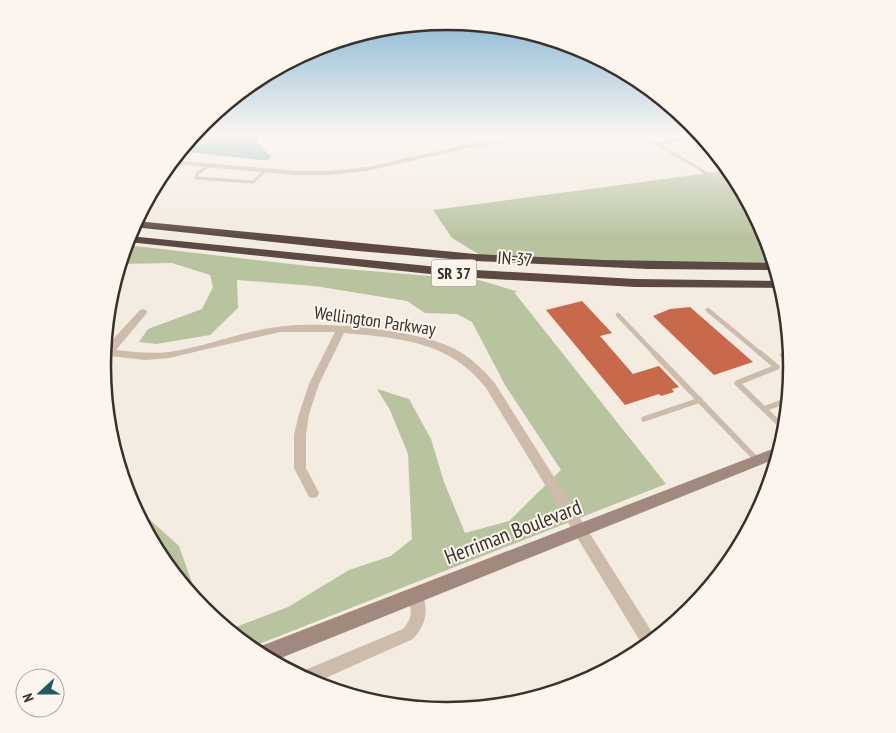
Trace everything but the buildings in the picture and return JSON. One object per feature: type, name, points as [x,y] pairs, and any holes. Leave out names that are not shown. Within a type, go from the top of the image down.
[{"type":"highway","name":"IN-37","points":[[143,225],[469,256],[622,264],[769,266]]},
{"type":"highway","name":"IN-37","points":[[136,240],[458,273],[635,283],[774,285]]},
{"type":"street","points":[[245,169],[311,173],[353,169]]},
{"type":"street","points":[[112,346],[143,312]]},
{"type":"street","name":"Wellington Parkway","points":[[112,355],[142,357],[169,355],[279,329],[306,327],[341,330],[430,343],[450,350],[476,369],[490,385],[647,637]]},
{"type":"street","points":[[313,492],[300,468],[300,435],[304,414],[314,384],[341,330]]},
{"type":"street","name":"Herriman Boulevard","points":[[271,652],[773,454]]},
{"type":"street","points":[[314,675],[408,634],[415,627],[420,613],[416,595]]},
{"type":"lane","points":[[204,169],[197,174],[196,178],[253,182],[265,171]]},
{"type":"lane","points":[[701,169],[733,189]]},
{"type":"lane","points":[[712,176],[724,174]]},
{"type":"lane","points":[[708,310],[778,367],[737,383],[779,424]]},
{"type":"lane","points":[[618,315],[757,460]]},
{"type":"lane","points":[[644,419],[700,400]]},
{"type":"lane","points":[[764,409],[783,402]]},
{"type":"green space","points":[[722,171],[750,218],[769,266],[485,258],[452,238],[433,210]]},
{"type":"green space","points":[[134,246],[309,266],[479,280],[519,292],[514,292],[666,484],[259,644],[236,627],[288,607],[349,570],[391,556],[412,539],[408,454],[390,410],[377,389],[409,399],[431,439],[444,482],[465,533],[509,521],[561,470],[505,385],[472,322],[457,314],[425,313],[407,301],[315,286],[237,280],[238,308],[210,335],[156,344],[139,342],[148,329],[202,309],[213,287],[210,275],[172,263],[127,264]]},
{"type":"green space","points":[[148,518],[179,546],[193,585],[168,553]]}]
